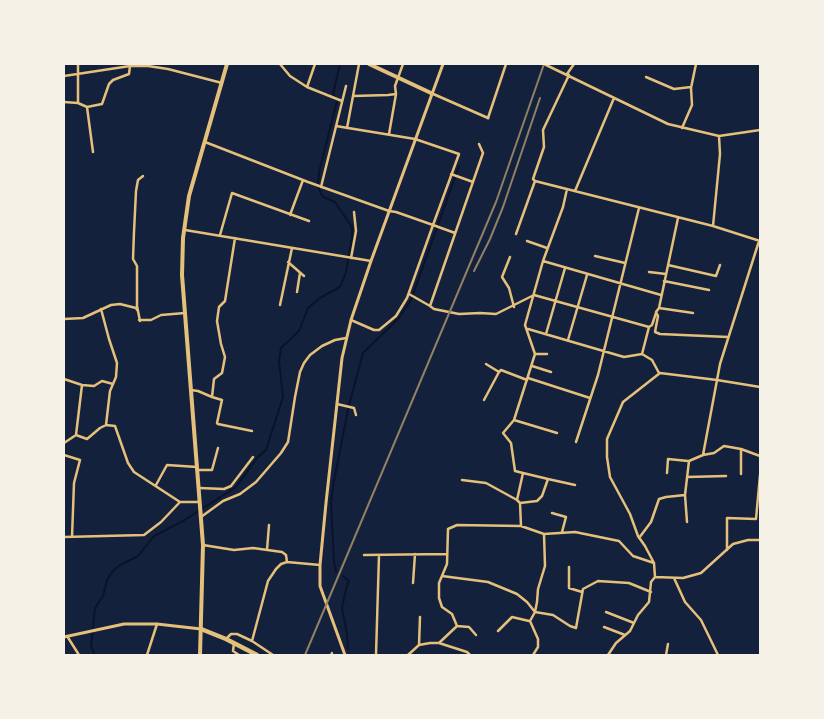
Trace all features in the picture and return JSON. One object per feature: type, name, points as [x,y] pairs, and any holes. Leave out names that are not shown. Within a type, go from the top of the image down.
[{"type":"main road","points":[[200,655],[203,545],[185,312],[182,263],[183,230],[189,196],[227,64]]},
{"type":"main road","points":[[369,64],[431,93]]},
{"type":"main road","points":[[201,629],[257,655]]},
{"type":"street","points":[[78,64],[78,103]]},
{"type":"street","points":[[168,64],[168,69]]},
{"type":"street","points":[[280,64],[290,76],[307,87],[342,101]]},
{"type":"street","points":[[307,87],[315,64]]},
{"type":"street","points":[[347,128],[359,64]]},
{"type":"street","points":[[389,134],[396,94],[395,86],[403,64]]},
{"type":"street","points":[[344,655],[320,586],[320,565],[346,338],[371,261],[443,64]]},
{"type":"street","points":[[431,93],[488,118],[506,64]]},
{"type":"street","points":[[544,64],[668,124],[719,136],[760,130]]},
{"type":"street","points":[[516,234],[535,181],[533,179],[544,147],[545,138],[543,130],[574,64]]},
{"type":"street","points":[[682,128],[692,105],[691,87],[696,64]]},
{"type":"street","points":[[64,102],[78,103],[87,107],[102,104],[109,84],[113,80],[129,74],[130,66]]},
{"type":"street","points":[[64,76],[130,66],[168,69],[222,84]]},
{"type":"street","points":[[646,76],[674,89],[691,87]]},
{"type":"street","points":[[321,187],[346,86]]},
{"type":"street","points":[[354,96],[396,94]]},
{"type":"street","points":[[575,191],[614,98]]},
{"type":"street","points":[[87,107],[93,152]]},
{"type":"street","points":[[336,126],[415,138],[459,154],[410,295],[396,316],[379,330],[374,330],[351,320]]},
{"type":"street","points":[[713,226],[720,154],[719,136]]},
{"type":"street","points":[[205,142],[321,187],[455,233]]},
{"type":"street","points":[[430,306],[483,153],[479,144]]},
{"type":"street","points":[[452,175],[473,182]]},
{"type":"street","points":[[140,320],[137,306],[134,232],[136,191],[138,180],[143,176]]},
{"type":"street","points":[[290,215],[303,180]]},
{"type":"street","points":[[535,181],[713,226],[760,241],[728,337],[702,455]]},
{"type":"street","points":[[567,190],[563,207],[542,261],[525,325],[528,329],[535,354],[532,366],[514,420],[503,433],[510,443],[515,471],[575,485]]},
{"type":"street","points":[[220,236],[232,193],[309,222]]},
{"type":"street","points":[[576,442],[604,351],[639,208]]},
{"type":"street","points":[[351,258],[356,231],[354,212]]},
{"type":"street","points":[[642,354],[649,327],[652,325],[659,308],[678,218]]},
{"type":"street","points":[[183,230],[371,261]]},
{"type":"street","points":[[212,397],[214,378],[222,374],[225,358],[220,344],[217,321],[219,307],[225,301],[235,238]]},
{"type":"street","points":[[526,241],[548,248]]},
{"type":"street","points":[[280,304],[292,248]]},
{"type":"street","points":[[595,256],[625,263]]},
{"type":"street","points":[[510,257],[502,277],[509,288],[514,306]]},
{"type":"street","points":[[542,261],[661,295]]},
{"type":"street","points":[[288,262],[304,276]]},
{"type":"street","points":[[668,265],[716,276],[720,265]]},
{"type":"street","points":[[546,334],[565,268]]},
{"type":"street","points":[[649,272],[666,274]]},
{"type":"street","points":[[297,292],[300,274]]},
{"type":"street","points":[[568,340],[588,275]]},
{"type":"street","points":[[664,281],[709,290]]},
{"type":"street","points":[[410,295],[434,309],[459,314],[496,314],[534,295],[611,318],[649,327]]},
{"type":"street","points":[[64,319],[83,318],[111,305],[120,304],[136,308],[140,320]]},
{"type":"street","points":[[659,308],[693,313]]},
{"type":"street","points":[[101,309],[108,339],[117,363],[116,377],[110,391],[106,425]]},
{"type":"street","points":[[140,320],[151,320],[161,315],[185,312]]},
{"type":"street","points":[[656,312],[658,316],[655,332],[660,334],[728,337]]},
{"type":"street","points":[[528,329],[624,357],[642,354],[652,360],[660,374]]},
{"type":"street","points":[[201,516],[223,501],[240,494],[256,482],[281,453],[288,442],[294,397],[300,372],[304,364],[310,355],[322,346],[346,338]]},
{"type":"street","points":[[535,354],[548,354]]},
{"type":"street","points":[[486,364],[499,372],[501,370],[590,398]]},
{"type":"street","points":[[532,366],[551,372]]},
{"type":"street","points":[[484,400],[499,372]]},
{"type":"street","points":[[608,655],[616,643],[630,632],[649,602],[651,582],[655,577],[654,563],[639,538],[630,514],[610,477],[607,439],[623,402],[660,374],[717,380],[760,388]]},
{"type":"street","points":[[64,379],[82,385],[94,386],[102,381],[113,384]]},
{"type":"street","points":[[64,443],[76,435],[82,385]]},
{"type":"street","points":[[191,390],[222,400],[218,424],[252,431]]},
{"type":"street","points":[[337,404],[355,410],[356,415]]},
{"type":"street","points":[[514,420],[556,434]]},
{"type":"street","points":[[76,435],[87,439],[106,425],[115,426],[129,467],[134,472],[180,502],[200,502]]},
{"type":"street","points":[[667,473],[668,459],[689,461],[702,455],[714,453],[724,446],[760,456]]},
{"type":"street","points":[[156,486],[167,465],[212,470],[218,448]]},
{"type":"street","points":[[740,449],[741,474]]},
{"type":"street","points":[[64,455],[80,460],[74,483],[72,537]]},
{"type":"street","points":[[199,488],[224,489],[231,486],[253,457]]},
{"type":"street","points":[[687,522],[686,495],[689,461]]},
{"type":"street","points":[[517,500],[523,473]]},
{"type":"street","points":[[727,550],[727,518],[756,519],[760,475]]},
{"type":"street","points":[[687,477],[726,476]]},
{"type":"street","points":[[520,503],[536,501],[542,496],[548,479]]},
{"type":"street","points":[[462,480],[486,483],[517,500],[520,503],[520,526]]},
{"type":"street","points":[[639,538],[651,522],[660,499],[686,495]]},
{"type":"street","points":[[64,537],[144,535],[161,522],[180,502]]},
{"type":"street","points":[[552,513],[566,516],[562,533]]},
{"type":"street","points":[[267,550],[269,525]]},
{"type":"street","points":[[457,626],[452,614],[442,607],[439,598],[439,582],[448,554],[448,529],[457,525],[520,526],[544,534],[575,532],[619,541],[633,556],[654,563]]},
{"type":"street","points":[[530,621],[535,612],[538,589],[545,566],[544,534]]},
{"type":"street","points":[[655,577],[683,578],[701,573],[738,542],[760,540]]},
{"type":"street","points":[[203,545],[234,550],[253,548],[282,552],[286,554],[287,562]]},
{"type":"street","points":[[413,583],[415,554]]},
{"type":"street","points":[[364,555],[448,554]]},
{"type":"street","points":[[376,655],[379,555]]},
{"type":"street","points":[[252,641],[270,576],[281,564],[287,562],[320,565]]},
{"type":"street","points":[[569,567],[569,588],[582,592]]},
{"type":"street","points":[[442,576],[488,582],[517,594],[535,612],[553,615],[576,628],[582,589],[598,581],[629,583],[651,592]]},
{"type":"street","points":[[674,578],[685,602],[701,620],[718,655]]},
{"type":"street","points":[[606,612],[634,623]]},
{"type":"street","points":[[419,645],[420,617]]},
{"type":"street","points":[[498,631],[512,617],[530,621]]},
{"type":"street","points":[[530,621],[538,639],[538,647],[533,655]]},
{"type":"street","points":[[80,655],[65,636],[124,624],[157,624],[201,629]]},
{"type":"street","points":[[147,655],[157,624]]},
{"type":"street","points":[[439,643],[457,626],[469,627],[476,635]]},
{"type":"street","points":[[604,627],[625,636]]},
{"type":"street","points":[[226,640],[231,634],[234,634],[252,641],[273,655]]},
{"type":"street","points":[[234,643],[232,651],[239,655]]},
{"type":"street","points":[[408,655],[419,645],[430,643],[439,643],[470,655]]},
{"type":"street","points":[[666,655],[668,644]]},
{"type":"waterway","points":[[95,655],[91,646],[95,608],[103,596],[107,580],[112,572],[120,565],[138,556],[154,536],[183,521],[236,487],[257,458],[266,450],[283,397],[279,361],[281,348],[299,331],[308,308],[320,298],[340,287],[346,272],[352,227],[335,202],[321,194],[318,185],[319,172],[337,101],[333,94],[340,64]]},
{"type":"waterway","points":[[336,572],[331,502],[349,405],[363,353],[398,319],[411,300],[459,166]]},
{"type":"waterway","points":[[343,576],[349,581],[342,608],[348,649]]},
{"type":"railway","points":[[305,655],[496,202],[544,64]]},
{"type":"railway","points":[[474,271],[503,207],[540,98]]}]
